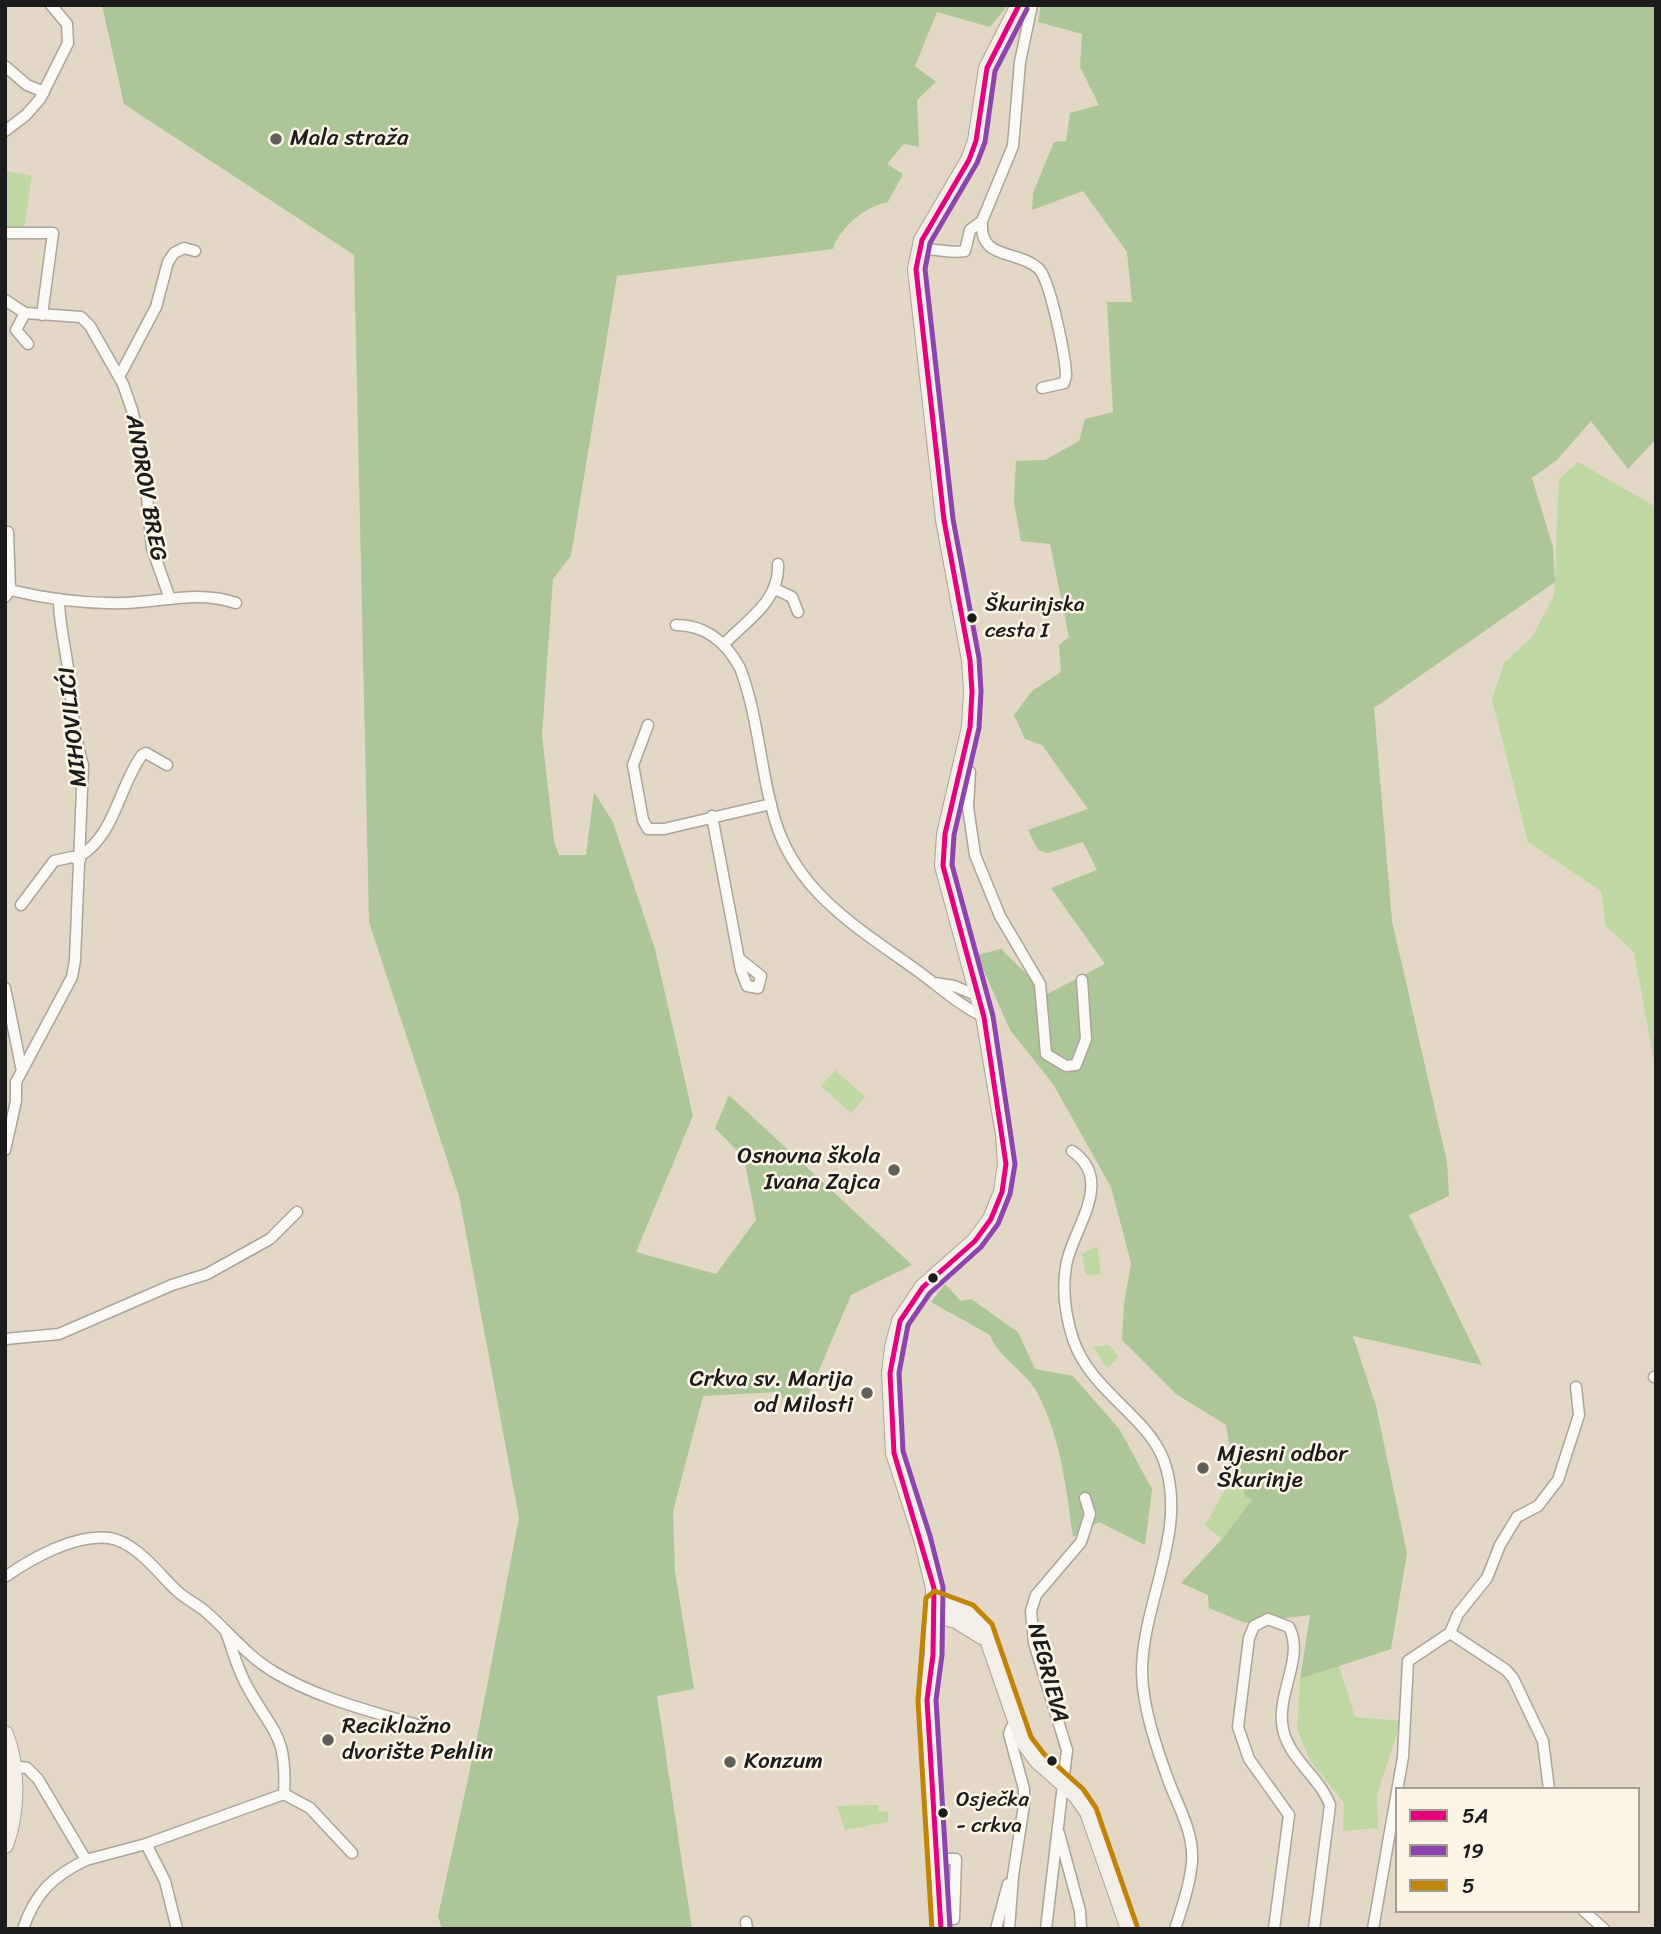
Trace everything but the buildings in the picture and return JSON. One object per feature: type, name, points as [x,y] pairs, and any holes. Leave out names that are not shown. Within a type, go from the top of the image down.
[{"type":"street","points":[[5,131],[26,115],[44,92],[68,43],[67,24],[51,5]]},
{"type":"street","points":[[947,1924],[927,1700],[933,1655],[934,1607],[928,1559],[894,1453],[890,1414],[892,1347],[906,1310],[923,1287],[975,1241],[991,1219],[1002,1192],[1006,1164],[1004,1135],[984,1017],[943,866],[945,834],[972,710],[971,660],[944,520],[916,269],[918,249],[942,202],[970,160],[976,141],[987,68],[1019,5]]},
{"type":"street","points":[[1032,5],[1020,62],[1013,146],[982,221],[982,236],[988,246],[1037,267],[1042,274],[1056,317],[1066,376],[1064,383],[1042,388]]},
{"type":"street","points":[[5,66],[27,85],[44,92]]},
{"type":"street","points":[[918,249],[943,248],[954,253],[965,251],[970,230],[982,221]]},
{"type":"street","points":[[5,233],[53,233],[42,315]]},
{"type":"street","points":[[119,377],[156,307],[168,262],[174,253],[184,248],[195,251]]},
{"type":"street","name":"ANDROV BREG","points":[[5,300],[26,313],[74,314],[81,317],[90,326],[119,377],[132,410],[143,456],[152,548],[170,599]]},
{"type":"street","points":[[26,313],[16,330],[28,344]]},
{"type":"street","points":[[8,533],[8,594],[119,603],[195,595],[217,596],[236,603]]},
{"type":"street","points":[[724,644],[763,607],[775,589],[778,564]]},
{"type":"street","points":[[775,589],[792,597],[798,612]]},
{"type":"street","name":"MIHOVILIĆI","points":[[19,1076],[72,977],[78,926],[83,765],[76,744],[68,664],[59,627],[59,599]]},
{"type":"street","points":[[676,625],[701,629],[724,644],[733,654],[746,682],[771,804],[785,846],[813,888],[846,920],[934,983],[961,1006],[984,1017]]},
{"type":"street","points":[[648,725],[633,765],[643,820],[648,829],[664,829],[771,804]]},
{"type":"street","name":"MIHOVILIĆI","points":[[80,858],[96,843],[142,755],[146,753],[167,765]]},
{"type":"street","points":[[961,765],[970,772],[968,807],[975,855],[1005,926],[1040,984],[1046,1054],[1066,1066],[1076,1065],[1084,1049],[1082,980]]},
{"type":"street","points":[[712,816],[741,960]]},
{"type":"street","points":[[21,905],[54,861],[80,858]]},
{"type":"street","points":[[954,986],[971,968]]},
{"type":"street","points":[[934,983],[954,986],[978,996]]},
{"type":"street","name":"MIHOVILIĆI","points":[[5,988],[19,1076],[5,1150]]},
{"type":"street","points":[[5,1088],[19,1076]]},
{"type":"street","points":[[1072,1151],[1088,1168],[1091,1182],[1091,1202],[1066,1266],[1065,1304],[1074,1340],[1096,1381],[1145,1433],[1163,1459],[1170,1485],[1170,1528],[1146,1631],[1142,1674],[1143,1690],[1159,1751],[1190,1840],[1192,1862],[1175,1929]]},
{"type":"street","points":[[5,1339],[59,1334],[172,1285],[207,1273],[270,1239],[297,1212]]},
{"type":"street","points":[[1397,1787],[1408,1712],[1406,1669],[1409,1661],[1450,1633],[1458,1614],[1487,1578],[1500,1545],[1517,1517],[1538,1507],[1558,1480],[1579,1415],[1576,1387]]},
{"type":"street","name":"NEGRIEVA","points":[[1046,1929],[1065,1738],[1034,1643],[1031,1611],[1041,1588],[1081,1542],[1090,1514],[1085,1498]]},
{"type":"street","points":[[5,1577],[20,1567],[68,1545],[110,1538],[130,1546],[179,1593],[274,1672],[335,1701],[420,1726]]},
{"type":"street","points":[[934,1607],[962,1623],[988,1643]]},
{"type":"street","points":[[934,1607],[958,1607],[977,1619],[1017,1725],[1031,1754],[1088,1812],[1129,1929]]},
{"type":"street","points":[[1274,1929],[1289,1815],[1249,1759],[1238,1727],[1249,1638],[1254,1626],[1268,1619],[1289,1627],[1295,1638],[1283,1696],[1282,1723],[1288,1743],[1330,1805],[1314,1929]]},
{"type":"street","points":[[933,1655],[947,1630],[962,1623]]},
{"type":"street","points":[[225,1629],[248,1689],[280,1740],[285,1771],[284,1794]]},
{"type":"street","points":[[1450,1633],[1506,1670],[1513,1678],[1543,1741],[1549,1787]]},
{"type":"street","points":[[1009,1929],[1013,1876],[1024,1805],[1024,1789],[1009,1734],[1011,1728],[1017,1725]]},
{"type":"street","points":[[5,1734],[13,1766],[13,1806],[5,1846]]},
{"type":"street","points":[[13,1766],[27,1768],[38,1779],[86,1860]]},
{"type":"street","points":[[23,1929],[37,1896],[48,1882],[86,1860],[146,1844],[284,1794],[310,1808],[352,1853]]},
{"type":"street","points":[[1373,1929],[1395,1795]]},
{"type":"street","points":[[1058,1828],[1080,1910],[1081,1929]]},
{"type":"street","points":[[146,1844],[165,1881],[177,1929]]},
{"type":"street","points":[[943,1859],[956,1859],[947,1924]]},
{"type":"street","points":[[996,1929],[1009,1881],[1013,1876]]},
{"type":"street","points":[[1586,1913],[1604,1929]]},
{"type":"green space","points":[[102,5],[1008,5],[990,27],[937,12],[915,66],[936,82],[917,100],[919,147],[904,144],[887,164],[903,174],[888,202],[871,208],[855,219],[841,233],[833,249],[617,276],[571,556],[553,579],[542,735],[554,841],[559,855],[586,855],[594,792],[613,822],[655,949],[693,1116],[636,1252],[716,1274],[756,1220],[744,1158],[715,1128],[729,1095],[912,1265],[851,1295],[800,1415],[777,1392],[703,1396],[673,1512],[675,1571],[694,1689],[657,1696],[692,1929],[442,1929],[438,1916],[479,1728],[519,1518],[459,1196],[369,922],[354,255],[124,104]]},
{"type":"green space","points":[[1041,5],[1656,5],[1656,439],[1628,469],[1591,421],[1557,460],[1532,478],[1553,547],[1555,582],[1374,708],[1392,921],[1447,1162],[1449,1196],[1409,1215],[1482,1365],[1353,1336],[1376,1406],[1407,1553],[1391,1649],[1300,1679],[1310,1615],[1245,1623],[1209,1608],[1208,1595],[1181,1583],[1222,1539],[1252,1500],[1245,1496],[1244,1485],[1234,1474],[1226,1425],[1176,1394],[1122,1340],[1124,1304],[1131,1263],[1111,1187],[1053,1084],[1010,1030],[977,955],[1001,949],[1047,994],[1105,964],[1051,888],[1097,870],[1083,842],[1048,853],[1038,850],[1028,830],[1088,809],[1042,745],[1025,739],[1014,715],[1032,691],[1061,672],[1059,645],[1069,637],[1050,544],[1021,541],[1014,501],[1016,461],[1045,460],[1079,441],[1085,419],[1113,412],[1107,302],[1132,302],[1127,252],[1083,191],[1032,210],[1033,193],[1054,142],[1066,141],[1070,113],[1099,105],[1080,67],[1082,34],[1038,22]]},
{"type":"green space","points":[[5,171],[32,176],[24,229],[5,226]]},
{"type":"green space","points":[[1578,462],[1656,507],[1656,1073],[1634,952],[1606,926],[1601,891],[1528,842],[1492,699],[1504,663],[1533,636],[1554,596],[1559,479]]},
{"type":"green space","points":[[835,1070],[865,1097],[851,1113],[821,1086]]},
{"type":"green space","points":[[1097,1246],[1101,1274],[1086,1275],[1082,1254]]},
{"type":"green space","points":[[945,1284],[961,1301],[971,1299],[1018,1332],[1035,1369],[1073,1376],[1120,1430],[1152,1489],[1145,1545],[1099,1522],[1073,1537],[1057,1446],[1038,1394],[1000,1352],[990,1335],[931,1302]]},
{"type":"green space","points":[[1109,1345],[1119,1357],[1107,1368],[1093,1347]]},
{"type":"green space","points":[[1234,1474],[1252,1501],[1222,1539],[1205,1525]]},
{"type":"green space","points":[[1339,1666],[1355,1717],[1401,1721],[1377,1794],[1378,1828],[1343,1831],[1344,1803],[1311,1762],[1297,1729],[1300,1679]]},
{"type":"green space","points":[[878,1805],[878,1812],[888,1811],[888,1822],[845,1830],[837,1806]]},
{"type":"transit line","name":"5A","points":[[941,1929],[927,1700],[933,1655],[934,1588],[894,1453],[890,1373],[900,1321],[923,1287],[975,1241],[991,1219],[1002,1192],[1006,1164],[984,1017],[943,866],[945,834],[970,727],[972,692],[970,660],[944,520],[916,269],[922,240],[969,160],[976,141],[987,68],[1019,5]]},
{"type":"transit line","name":"19","points":[[950,1928],[936,1700],[942,1655],[943,1587],[903,1451],[899,1373],[908,1325],[930,1293],[981,1247],[998,1224],[1010,1194],[1015,1164],[993,1016],[952,865],[954,835],[979,728],[981,691],[979,658],[953,519],[925,269],[930,243],[977,163],[985,142],[995,71],[1027,9]]},
{"type":"transit line","name":"5","points":[[932,1929],[918,1701],[926,1598],[935,1591],[973,1605],[992,1624],[1031,1737],[1044,1754],[1083,1789],[1096,1808],[1137,1926]]},
{"type":"place","name":"Mala straža","points":[[276,139]]},
{"type":"place","name":"Škurinjska cesta I","points":[[972,618]]},
{"type":"place","name":"Osnovna škola Ivana Zajca","points":[[894,1170]]},
{"type":"place","name":"Crkva sv. Marija od Milosti","points":[[867,1393]]},
{"type":"place","name":"Mjesni odbor Škurinje","points":[[1203,1468]]},
{"type":"place","name":"Reciklažno dvorište Pehlin","points":[[328,1740]]},
{"type":"place","name":"Konzum","points":[[730,1762]]},
{"type":"place","name":"Osječka - crkva","points":[[943,1813]]}]
